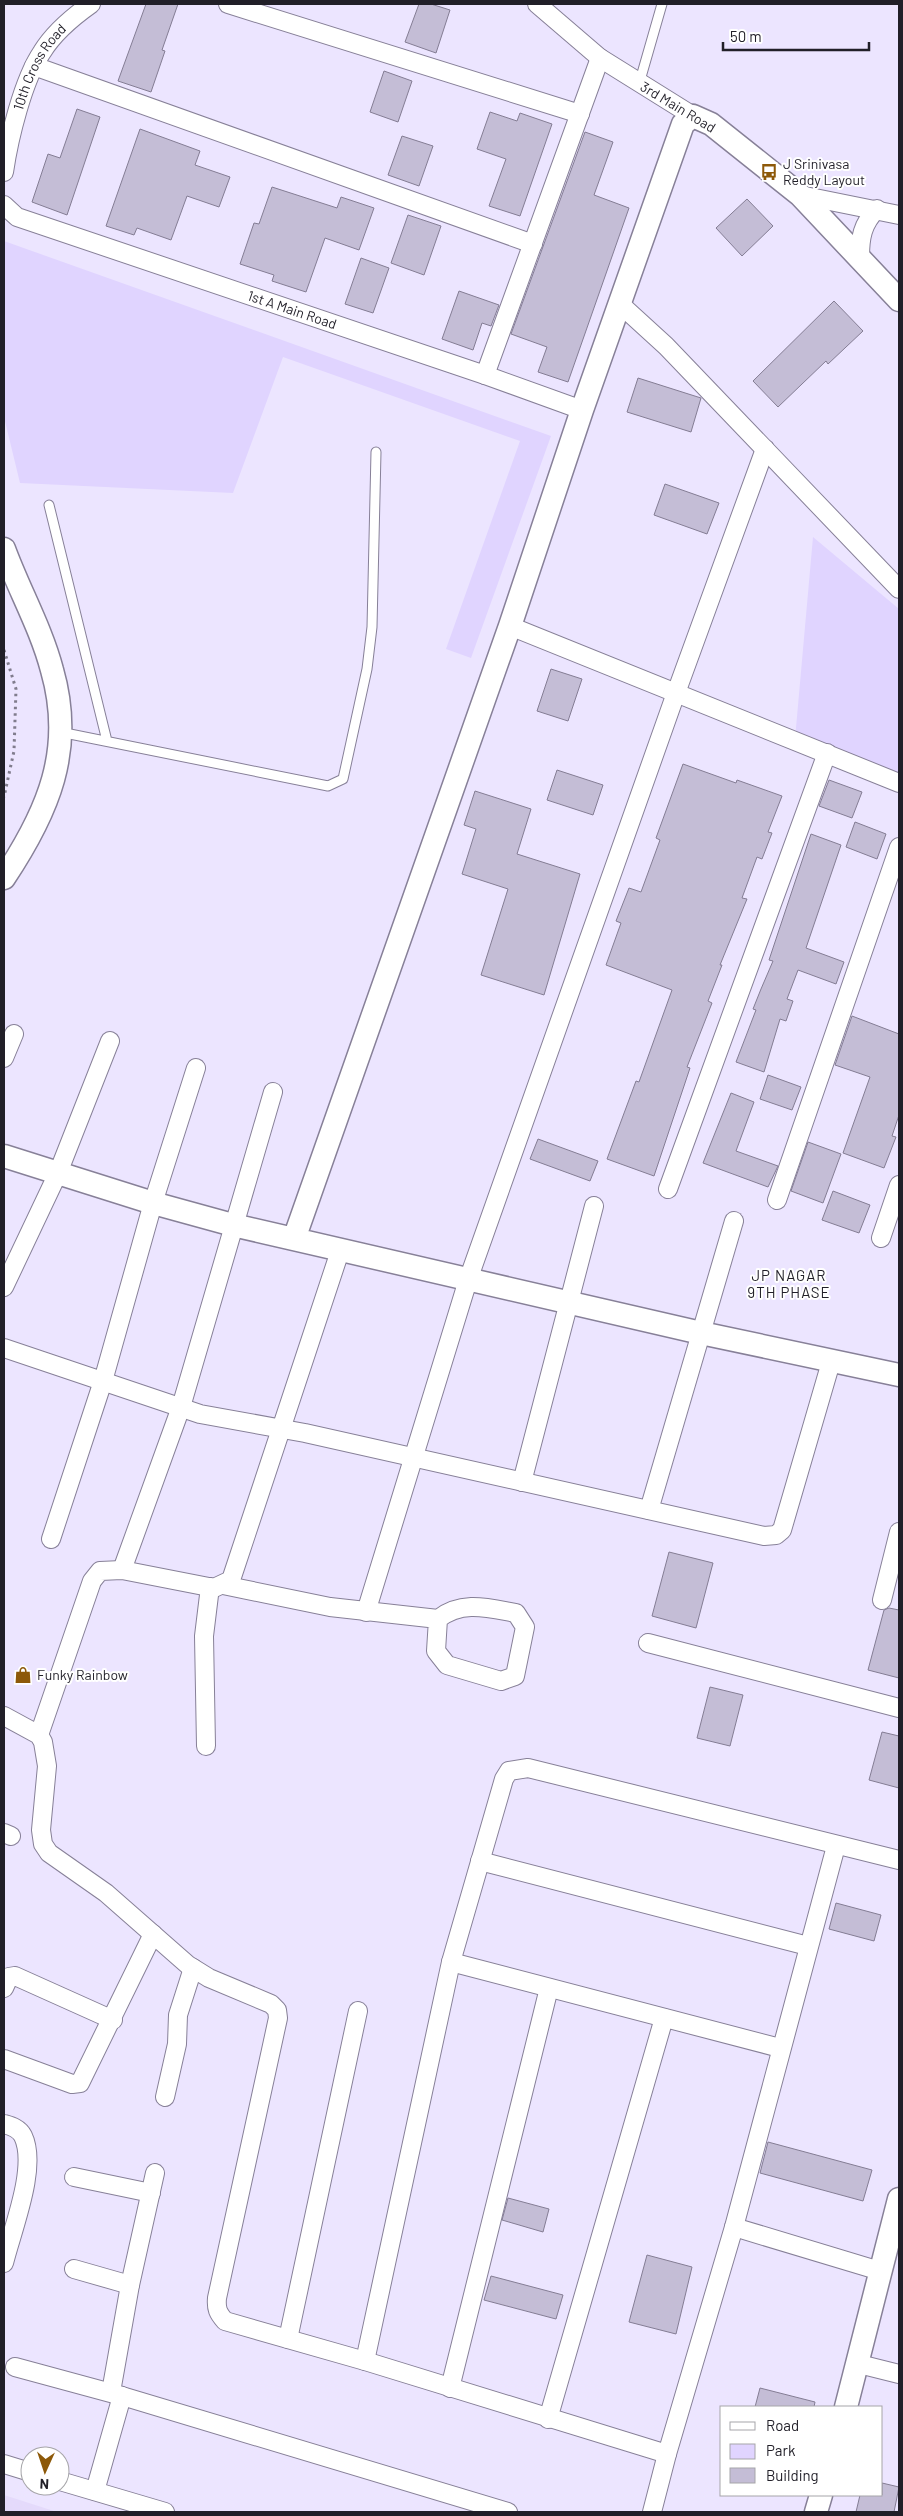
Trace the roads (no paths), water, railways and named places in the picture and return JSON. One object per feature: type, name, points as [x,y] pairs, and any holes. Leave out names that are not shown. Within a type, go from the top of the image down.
[{"type":"street","name":"10th Cross Road","points":[[4,172],[9,140],[34,66],[47,46],[91,4]]},
{"type":"street","points":[[228,4],[580,114]]},
{"type":"street","name":"3rd Main Road","points":[[537,4],[600,58],[692,116],[711,124],[800,195],[899,300]]},
{"type":"street","points":[[485,375],[600,58]]},
{"type":"street","points":[[34,66],[533,244]]},
{"type":"street","points":[[294,1239],[510,626],[582,410],[683,124],[692,116]]},
{"type":"street","points":[[800,195],[877,209],[899,215]]},
{"type":"street","name":"1st A Main Road","points":[[4,205],[17,217],[485,375],[582,410]]},
{"type":"street","points":[[860,258],[860,245],[864,225],[877,209]]},
{"type":"street","points":[[620,304],[666,346],[897,583]]},
{"type":"street","points":[[366,1612],[412,1457],[468,1280],[676,693],[766,449]]},
{"type":"street","points":[[4,549],[52,670],[61,714],[58,755],[51,789],[29,839],[4,878]]},
{"type":"street","points":[[510,626],[899,783]]},
{"type":"street","points":[[668,1189],[827,754]]},
{"type":"street","points":[[778,1200],[899,847]]},
{"type":"street","points":[[4,1058],[14,1034]]},
{"type":"street","points":[[4,1287],[58,1173],[110,1041]]},
{"type":"street","points":[[51,1539],[103,1381],[153,1203],[196,1068]]},
{"type":"street","points":[[122,1570],[181,1407],[273,1092]]},
{"type":"street","points":[[4,1156],[153,1203],[233,1225],[701,1333],[899,1375]]},
{"type":"street","points":[[881,1238],[899,1185]]},
{"type":"street","points":[[522,1482],[594,1206]]},
{"type":"street","points":[[649,1510],[734,1220]]},
{"type":"street","points":[[217,1586],[231,1580],[340,1251]]},
{"type":"street","points":[[4,1348],[200,1414],[305,1433],[764,1536],[776,1535],[782,1530],[832,1362]]},
{"type":"street","points":[[882,1600],[899,1532]]},
{"type":"street","points":[[438,1619],[436,1651],[447,1665],[501,1681],[515,1676],[524,1628],[516,1613],[471,1606],[448,1611],[438,1619],[366,1612],[122,1570],[100,1571],[92,1581],[39,1735],[46,1753],[47,1766],[41,1830],[43,1844],[49,1853],[106,1894],[193,1968],[209,1978],[271,2004],[277,2010],[278,2018],[216,2308],[225,2321],[365,2361],[548,2419],[667,2454]]},
{"type":"street","points":[[206,1746],[204,1636],[217,1586]]},
{"type":"street","points":[[648,1643],[899,1708]]},
{"type":"street","points":[[4,1716],[39,1735]]},
{"type":"street","points":[[365,2361],[451,1962],[504,1779],[509,1772],[528,1768],[836,1846],[899,1860]]},
{"type":"street","points":[[652,2512],[667,2454],[734,2227],[780,2048],[836,1846]]},
{"type":"street","points":[[480,1861],[808,1946]]},
{"type":"street","points":[[4,2059],[72,2084],[80,2083],[113,2020],[153,1934]]},
{"type":"street","points":[[451,1962],[780,2048]]},
{"type":"street","points":[[165,2097],[177,2044],[178,2015],[193,1968]]},
{"type":"street","points":[[4,1988],[9,1977],[15,1976],[113,2020]]},
{"type":"street","points":[[450,2388],[549,1988]]},
{"type":"street","points":[[288,2339],[358,2011]]},
{"type":"street","points":[[548,2419],[664,2018]]},
{"type":"street","points":[[4,2124],[15,2128],[22,2135],[28,2159],[27,2175],[4,2263]]},
{"type":"street","points":[[95,2491],[117,2394],[130,2285],[155,2173]]},
{"type":"street","points":[[74,2177],[151,2193]]},
{"type":"street","points":[[846,2406],[899,2199]]},
{"type":"street","points":[[734,2227],[880,2270]]},
{"type":"street","points":[[74,2269],[130,2285]]},
{"type":"street","points":[[858,2364],[899,2374]]},
{"type":"street","points":[[15,2367],[117,2394],[508,2512]]},
{"type":"street","points":[[4,2464],[20,2469]]},
{"type":"street","points":[[70,2483],[165,2512]]},
{"type":"street","points":[[816,2512],[821,2496]]},
{"type":"lane","points":[[639,84],[662,4]]},
{"type":"lane","points":[[60,732],[328,786],[343,779],[367,669],[372,627],[376,452]]},
{"type":"lane","points":[[49,505],[107,741]]},
{"type":"place","name":"J Srinivasa Reddy Layout","points":[[769,172]]},
{"type":"place","name":"Funky Rainbow","points":[[23,1675]]},
{"type":"district","name":"JP NAGAR 9TH PHASE","points":[[789,1284]]}]
